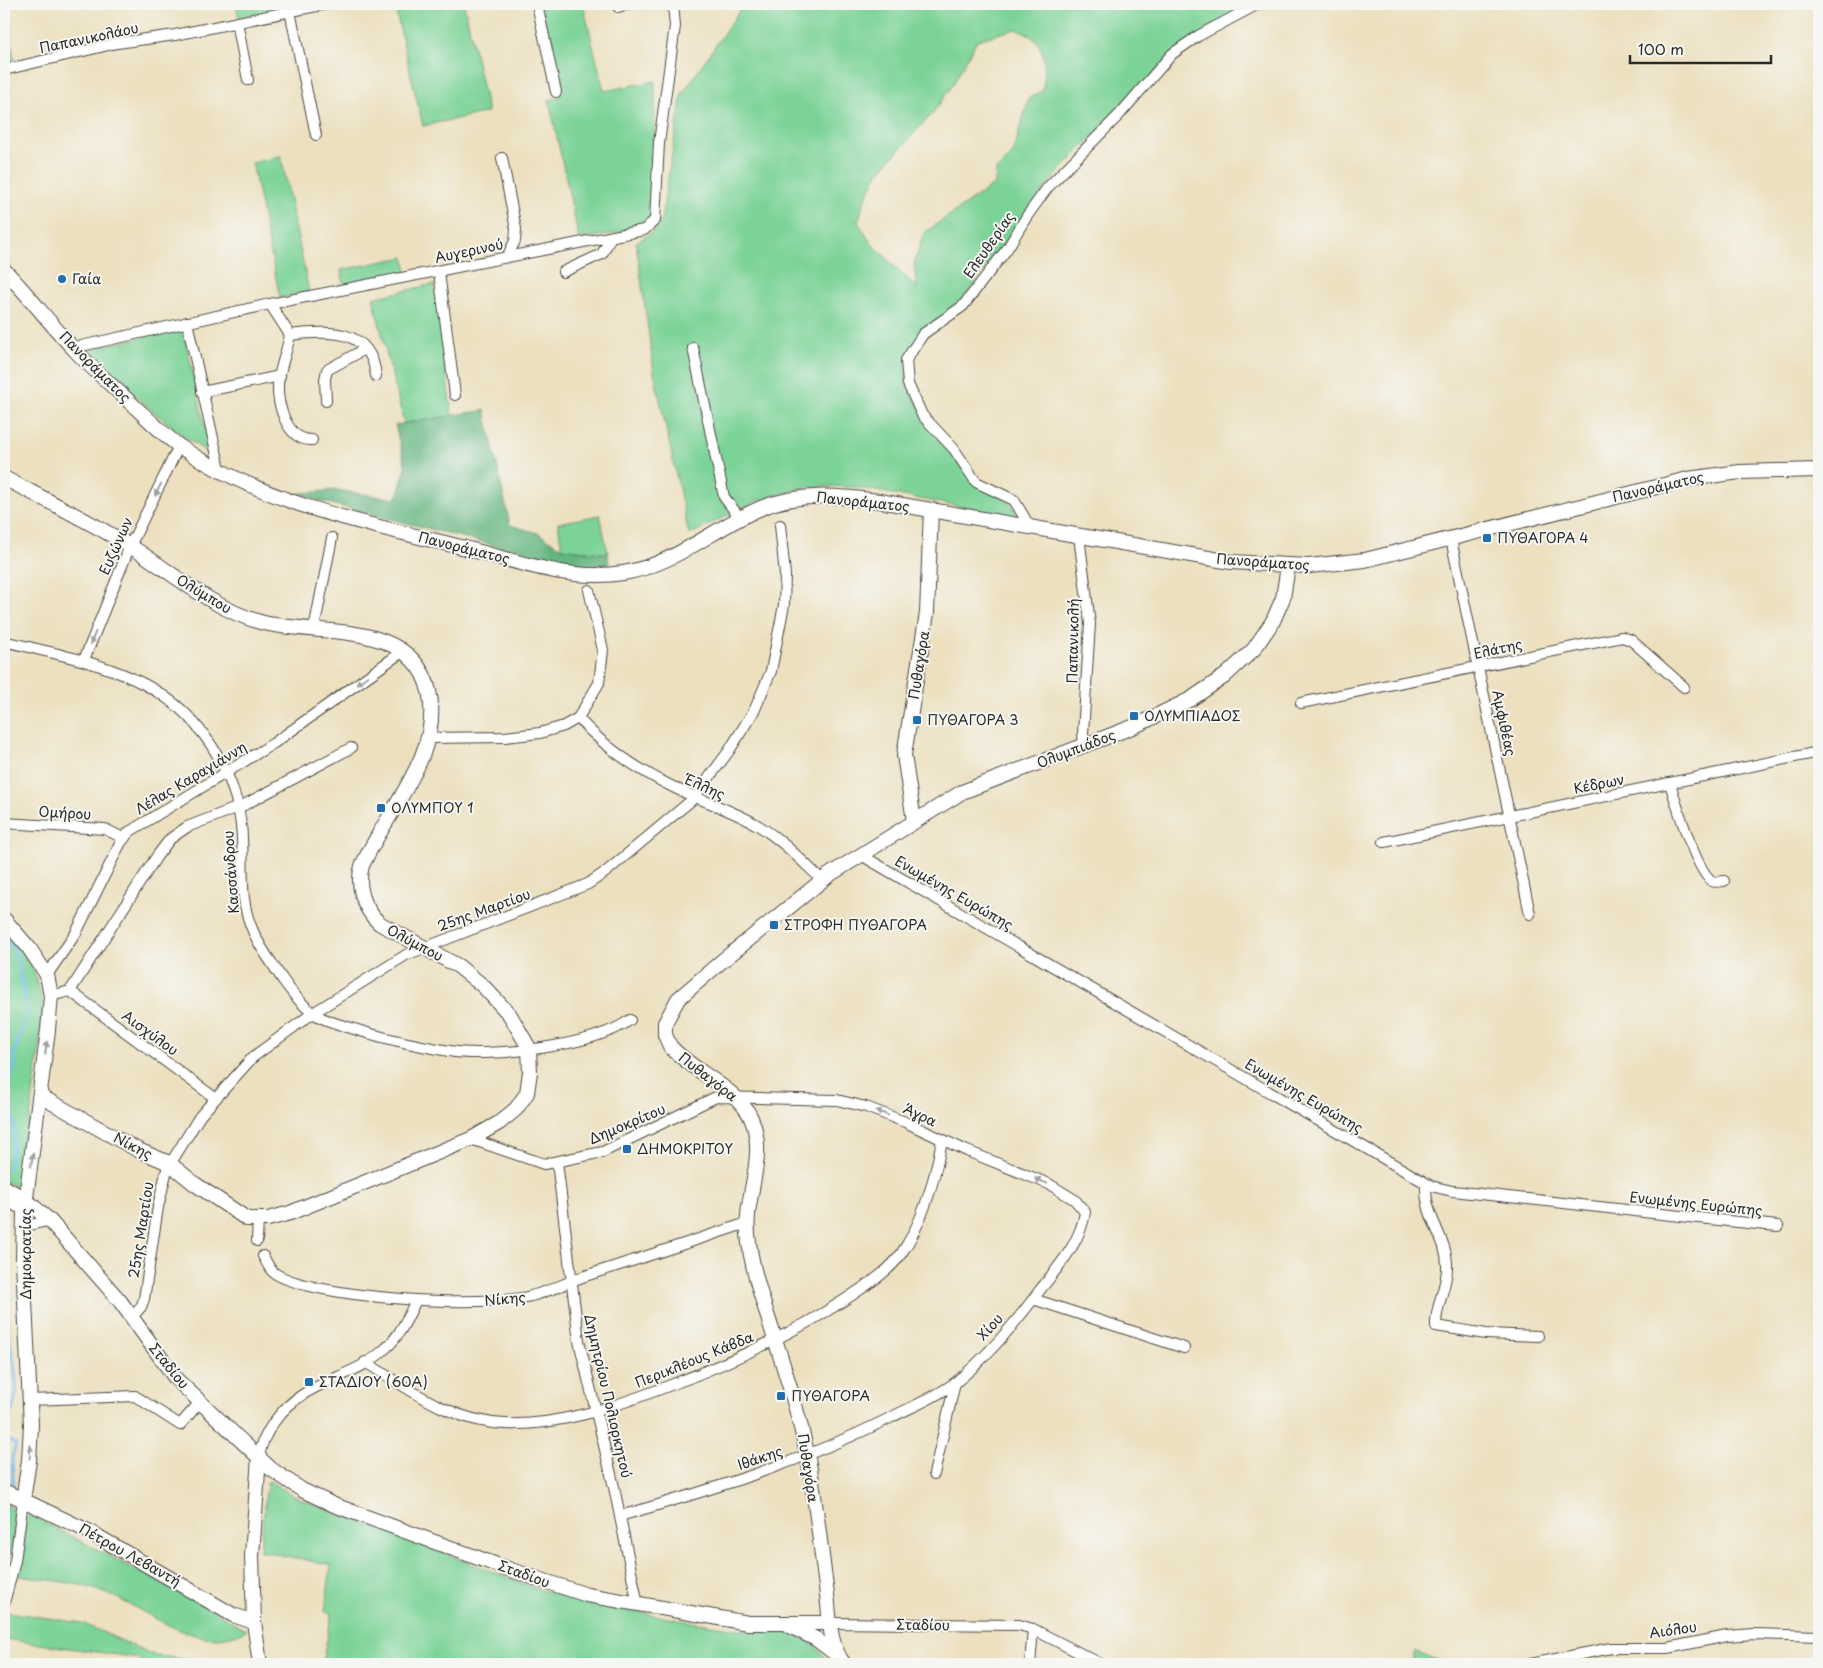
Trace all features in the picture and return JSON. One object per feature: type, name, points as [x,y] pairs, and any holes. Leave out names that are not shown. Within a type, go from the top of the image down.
[{"type":"street","name":"Παπανικολάου","points":[[4,70],[117,43],[175,36],[326,4]]},
{"type":"street","points":[[537,4],[556,92]]},
{"type":"street","name":"Αυγερινού","points":[[72,348],[270,304],[644,230],[655,220],[659,143],[675,26],[673,4]]},
{"type":"street","name":"Ελευθερίας","points":[[1030,527],[1014,500],[976,482],[954,449],[922,415],[908,384],[906,360],[923,334],[963,306],[1007,249],[1026,216],[1048,187],[1120,114],[1172,54],[1198,36],[1258,4]]},
{"type":"street","points":[[290,11],[316,136]]},
{"type":"street","points":[[237,22],[248,80]]},
{"type":"street","points":[[502,158],[516,229],[515,241],[507,257]]},
{"type":"street","points":[[563,272],[602,254],[611,237]]},
{"type":"street","name":"Πανοράματος","points":[[4,270],[72,348],[154,425],[179,446],[220,469],[288,501],[343,518],[537,567],[582,575],[622,573],[655,565],[682,552],[740,518],[777,502],[815,496],[861,499],[931,510],[1224,561],[1288,566],[1349,563],[1688,479],[1740,472],[1819,470]]},
{"type":"street","points":[[439,272],[455,395]]},
{"type":"street","points":[[270,304],[290,334],[280,376],[279,396],[288,426],[295,435],[304,440],[312,440]]},
{"type":"street","points":[[187,322],[220,469]]},
{"type":"street","points":[[290,334],[313,332],[349,335],[362,343],[375,362],[376,376]]},
{"type":"street","points":[[693,348],[724,497],[740,518]]},
{"type":"street","points":[[326,402],[325,379],[327,370],[365,349]]},
{"type":"street","points":[[202,392],[280,376]]},
{"type":"street","name":"Ευζώνων","points":[[84,660],[130,546],[179,446]]},
{"type":"street","name":"Ολύμπου","points":[[4,478],[130,546],[210,599],[244,616],[276,626],[366,635],[402,652],[417,666],[428,686],[432,711],[429,738],[420,759],[365,859],[359,878],[365,902],[375,920],[386,929],[458,966],[483,986],[510,1015],[529,1048],[530,1072],[528,1093],[516,1109],[499,1122],[471,1138],[290,1213],[268,1219],[253,1219]]},
{"type":"street","name":"Πυθαγόρα","points":[[840,1660],[829,1623],[807,1456],[800,1419],[755,1272],[747,1223],[756,1162],[757,1139],[750,1114],[733,1097],[670,1046],[665,1035],[667,1018],[673,1005],[688,990],[822,880],[914,821],[904,756],[927,613],[931,510]]},
{"type":"street","name":"25ης Μαρτίου","points":[[132,1317],[141,1307],[144,1298],[163,1180],[169,1163],[189,1130],[215,1098],[258,1052],[313,1013],[396,960],[423,947],[588,884],[607,871],[696,796],[750,718],[771,671],[785,597],[780,525]]},
{"type":"street","name":"Παπανικολή","points":[[1079,536],[1090,618],[1083,733],[1084,747]]},
{"type":"street","points":[[314,629],[332,538]]},
{"type":"street","name":"Αμφιθέας","points":[[1451,539],[1530,914]]},
{"type":"street","name":"Ολυμπιάδος","points":[[914,821],[962,792],[1084,747],[1184,703],[1213,685],[1237,666],[1254,649],[1273,622],[1282,598],[1288,566]]},
{"type":"street","points":[[429,738],[505,737],[531,734],[564,726],[578,718],[599,683],[603,658],[597,618],[589,590]]},
{"type":"street","name":"Ελάτης","points":[[1301,703],[1626,637],[1684,687]]},
{"type":"street","name":"Κασσάνδρου","points":[[4,641],[84,660],[140,681],[166,696],[193,721],[212,744],[226,773],[238,808],[241,825],[244,900],[252,932],[280,976],[313,1013],[381,1038],[474,1054],[583,1040],[622,1026],[630,1020]]},
{"type":"street","name":"Λέλας Καραγιάννη","points":[[47,975],[76,933],[123,838],[142,823],[274,743],[402,652]]},
{"type":"street","name":"Έλλης","points":[[578,718],[595,737],[633,766],[758,825],[822,880]]},
{"type":"street","points":[[51,996],[70,991],[166,843],[193,824],[238,808],[351,748]]},
{"type":"street","name":"Κέδρων","points":[[1384,842],[1819,752]]},
{"type":"street","points":[[1670,783],[1699,861],[1711,880],[1715,882],[1724,881]]},
{"type":"street","name":"Ομήρου","points":[[4,824],[105,829],[123,838]]},
{"type":"street","name":"Ενωμένης Ευρώπης","points":[[861,855],[1426,1184],[1452,1191],[1587,1205],[1660,1215],[1778,1226]]},
{"type":"street","name":"Δημοκρατίας","points":[[4,919],[29,948],[47,975],[51,996],[23,1232],[30,1400],[30,1450],[15,1561],[4,1603]]},
{"type":"street","name":"Αισχύλου","points":[[70,991],[215,1098]]},
{"type":"street","name":"Νίκης","points":[[40,1096],[138,1150],[169,1163],[191,1181],[253,1219]]},
{"type":"street","name":"Άγρα","points":[[733,1097],[837,1100],[866,1107],[1050,1184],[1075,1200],[1082,1207]]},
{"type":"street","name":"Δημοκρίτου","points":[[471,1138],[544,1164],[557,1162],[603,1152],[684,1114],[709,1099],[733,1097]]},
{"type":"street","name":"Περικλέους Κάβδα","points":[[365,1362],[437,1406],[465,1418],[513,1424],[545,1422],[619,1404],[720,1366],[776,1341],[819,1317],[880,1276],[901,1254],[928,1197],[942,1140]]},
{"type":"street","name":"Δημητρίου Πολιορκητού","points":[[557,1162],[579,1341],[620,1516],[638,1605]]},
{"type":"street","points":[[1426,1184],[1427,1208],[1444,1249],[1448,1267],[1436,1316],[1436,1326],[1486,1334],[1538,1336]]},
{"type":"street","name":"Σταδίου","points":[[4,1187],[43,1214],[132,1317],[169,1371],[200,1402],[259,1457],[295,1485],[334,1504],[551,1585],[638,1605],[748,1623],[1019,1625],[1101,1664]]},
{"type":"street","name":"Σταδίου","points":[[4,1198],[25,1203],[42,1222],[59,1234]]},
{"type":"street","name":"Χίου","points":[[955,1383],[975,1365],[1034,1299],[1075,1241],[1083,1223],[1084,1212],[1082,1207]]},
{"type":"street","points":[[253,1219],[257,1241]]},
{"type":"street","points":[[23,1232],[30,1225],[42,1222]]},
{"type":"street","name":"Νίκης","points":[[263,1256],[272,1271],[288,1280],[312,1288],[416,1300],[504,1301],[533,1296],[571,1281],[747,1223]]},
{"type":"street","points":[[1034,1299],[1184,1348]]},
{"type":"street","points":[[260,1664],[254,1622],[252,1556],[259,1457],[266,1435],[290,1403],[319,1384],[365,1362],[383,1351],[392,1342],[416,1300]]},
{"type":"street","points":[[934,1474],[955,1383]]},
{"type":"street","name":"Ιθάκης","points":[[620,1516],[711,1490],[807,1456],[857,1434],[955,1383]]},
{"type":"street","points":[[30,1400],[135,1396],[180,1425],[200,1402]]},
{"type":"street","name":"Πέτρου Λεβαντή","points":[[4,1491],[90,1532],[233,1615],[254,1622]]},
{"type":"street","points":[[781,1623],[800,1629],[840,1660]]},
{"type":"street","points":[[1030,1664],[1033,1630]]},
{"type":"street","name":"Αιόλου","points":[[1531,1664],[1611,1648],[1668,1648],[1727,1636],[1754,1634],[1819,1636]]},
{"type":"green space","points":[[236,4],[302,4],[239,17]]},
{"type":"green space","points":[[394,4],[464,4],[488,112],[423,126]]},
{"type":"green space","points":[[541,4],[583,4],[604,91],[655,81],[654,221],[645,229],[579,239],[549,100],[560,97]]},
{"type":"green space","points":[[744,4],[1253,4],[1209,28],[1136,90],[1049,183],[962,300],[906,358],[906,386],[939,437],[967,472],[1013,506],[1017,517],[855,487],[827,486],[802,488],[754,502],[689,535],[654,372],[636,242],[654,231],[661,220],[682,94]],"holes":[[[1016,29],[1034,38],[1042,53],[1045,71],[1042,91],[1029,98],[1012,155],[996,170],[995,184],[924,233],[914,264],[917,288],[871,243],[858,222],[865,199],[878,173],[932,114],[952,86],[977,40]]]},
{"type":"green space","points":[[4,7],[15,63],[4,65]]},
{"type":"green space","points":[[281,156],[309,292],[280,298],[252,163]]},
{"type":"green space","points":[[404,257],[407,272],[344,285],[341,270]]},
{"type":"green space","points":[[434,284],[452,416],[404,423],[373,298]]},
{"type":"green space","points":[[183,328],[211,455],[161,418],[85,350]]},
{"type":"green space","points":[[485,410],[510,525],[538,533],[562,548],[608,554],[609,565],[586,565],[552,560],[292,494],[337,490],[396,499],[406,468],[395,425]]},
{"type":"green space","points":[[600,515],[608,554],[562,548],[558,523]]},
{"type":"green space","points":[[4,933],[23,953],[33,969],[42,1001],[42,1029],[21,1185],[17,1187],[4,1182]]},
{"type":"green space","points":[[269,1481],[300,1499],[541,1590],[571,1599],[685,1621],[757,1632],[789,1632],[814,1644],[831,1664],[322,1664],[332,1613],[325,1612],[331,1565],[260,1551],[267,1483]]},
{"type":"green space","points":[[4,1500],[12,1509],[14,1534],[4,1579]]},
{"type":"green space","points":[[30,1515],[206,1606],[246,1630],[227,1637],[207,1637],[188,1633],[94,1589],[66,1582],[19,1576],[25,1521]]},
{"type":"green space","points":[[7,1612],[82,1623],[156,1656],[197,1660],[197,1664],[140,1664],[140,1658],[4,1639],[4,1619]]},
{"type":"green space","points":[[1415,1651],[1448,1664],[1411,1664]]},
{"type":"waterway","points":[[4,940],[14,948],[17,957],[28,1015],[21,1029],[15,1051],[15,1065],[8,1085],[15,1127],[9,1169]]},
{"type":"waterway","points":[[4,1275],[10,1295],[7,1317],[16,1386],[12,1412],[4,1423]]},
{"type":"waterway","points":[[4,1433],[6,1439],[16,1445],[12,1457],[13,1483]]},
{"type":"waterway","points":[[4,1515],[6,1509]]},
{"type":"place","name":"Γαία","points":[[62,279]]},
{"type":"place","name":"ΠΥΘΑΓΟΡΑ 4","points":[[1487,538]]},
{"type":"place","name":"ΟΛΥΜΠΙΑΔΟΣ","points":[[1134,716]]},
{"type":"place","name":"ΠΥΘΑΓΟΡΑ 3","points":[[917,720]]},
{"type":"place","name":"ΟΛΥΜΠΟΥ 1","points":[[381,808]]},
{"type":"place","name":"ΣΤΡΟΦΗ ΠΥΘΑΓΟΡΑ","points":[[774,925]]},
{"type":"place","name":"ΔΗΜΟΚΡΙΤΟΥ","points":[[627,1149]]},
{"type":"place","name":"ΣΤΑΔΙΟΥ (60A)","points":[[309,1382]]},
{"type":"place","name":"ΠΥΘΑΓΟΡΑ","points":[[781,1396]]}]
